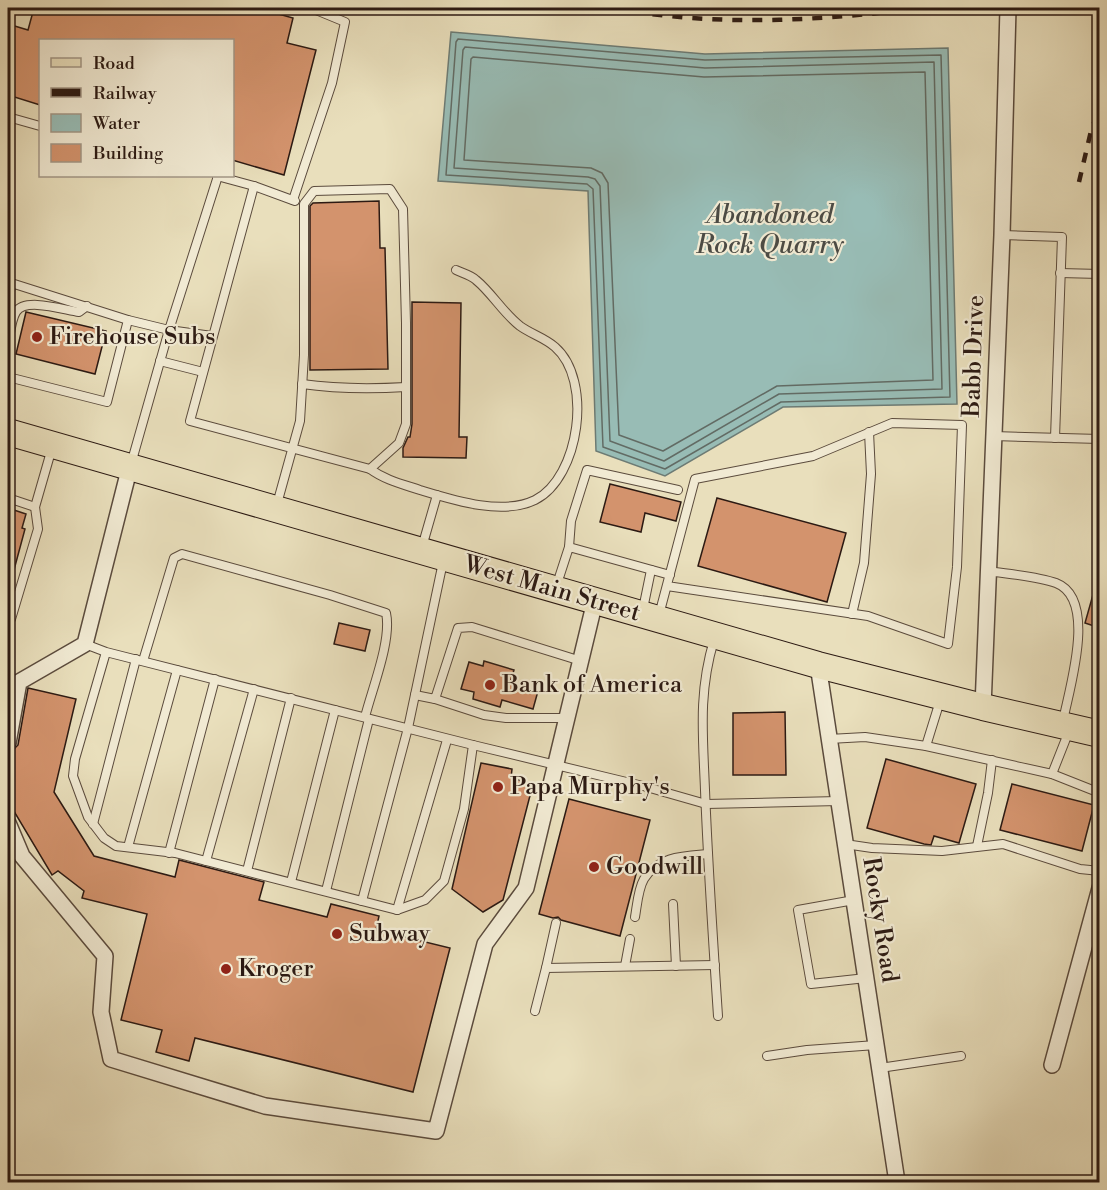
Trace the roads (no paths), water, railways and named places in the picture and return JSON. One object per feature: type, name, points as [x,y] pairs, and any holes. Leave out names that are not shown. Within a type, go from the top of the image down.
[{"type":"main road","name":"West Main Street","points":[[8,432],[818,665],[1100,734]]},
{"type":"street","name":"Babb Drive","points":[[983,707],[1002,236],[1008,8]]},
{"type":"street","points":[[8,743],[14,682],[85,644],[130,466]]},
{"type":"street","points":[[8,823],[22,856],[105,956],[101,1012],[111,1059],[265,1106],[436,1131],[485,944],[526,888],[595,601]]},
{"type":"street","name":"Rocky Road","points":[[818,665],[897,1182]]},
{"type":"street","points":[[1052,1065],[1099,893]]},
{"type":"lane","points":[[293,200],[332,84],[345,22],[311,8]]},
{"type":"lane","points":[[8,117],[39,126]]},
{"type":"lane","points":[[130,466],[169,330],[218,177]]},
{"type":"lane","points":[[222,177],[303,204]]},
{"type":"lane","points":[[254,186],[190,421],[370,469],[383,478],[465,504],[504,507],[534,500],[553,487],[568,460],[578,409],[573,374],[556,347],[519,326],[474,278],[456,270]]},
{"type":"lane","points":[[276,509],[300,421],[304,355],[303,204],[314,191],[390,189],[403,208],[406,424],[399,443],[370,469]]},
{"type":"lane","points":[[1002,236],[1062,237],[1055,438]]},
{"type":"lane","points":[[1060,273],[1100,274]]},
{"type":"lane","points":[[8,298],[10,283],[128,320],[169,330],[212,336]]},
{"type":"lane","points":[[8,344],[16,312],[25,305],[33,304],[79,312],[87,306]]},
{"type":"lane","points":[[8,377],[107,402],[128,320]]},
{"type":"lane","points":[[160,361],[203,372]]},
{"type":"lane","points":[[302,384],[327,388],[406,387]]},
{"type":"lane","points":[[650,617],[667,586],[695,478],[813,456],[892,423],[962,425],[957,567],[948,644],[868,616],[667,586]]},
{"type":"lane","points":[[852,614],[864,563],[871,474],[869,432]]},
{"type":"lane","points":[[993,436],[1100,439]]},
{"type":"lane","points":[[8,621],[11,619],[38,529],[35,507],[53,445]]},
{"type":"lane","points":[[555,590],[569,547],[571,520],[587,470],[678,490]]},
{"type":"lane","points":[[362,901],[415,695],[437,495]]},
{"type":"lane","points":[[8,498],[35,507]]},
{"type":"lane","points":[[569,547],[670,574]]},
{"type":"lane","points":[[93,824],[139,660],[174,558],[182,554],[330,595],[386,613],[388,621],[387,638],[326,891]]},
{"type":"lane","points":[[650,617],[651,570]]},
{"type":"lane","points":[[988,571],[1056,583],[1066,589],[1073,600],[1078,616],[1078,637],[1066,726],[1052,774]]},
{"type":"lane","points":[[435,699],[458,628],[472,627],[581,661]]},
{"type":"lane","points":[[716,636],[706,666],[702,700],[718,1016]]},
{"type":"lane","points":[[85,644],[106,652],[408,728],[447,740],[643,786],[706,804],[839,801]]},
{"type":"lane","points":[[106,652],[75,759],[73,776],[88,817],[104,838],[116,846],[169,853],[206,861],[397,909],[425,900],[444,881],[464,809],[473,746]]},
{"type":"lane","points":[[128,848],[177,670]]},
{"type":"lane","points":[[169,853],[215,679]]},
{"type":"lane","points":[[206,861],[254,689]]},
{"type":"lane","points":[[415,695],[484,715],[506,718],[566,718]]},
{"type":"lane","points":[[926,746],[941,696]]},
{"type":"lane","points":[[247,871],[291,698]]},
{"type":"lane","points":[[291,882],[335,710]]},
{"type":"lane","points":[[829,739],[865,737],[926,746],[1052,774],[1100,793]]},
{"type":"lane","points":[[397,909],[447,740]]},
{"type":"lane","points":[[976,846],[988,793],[992,760]]},
{"type":"lane","points":[[845,844],[872,848],[942,851],[1003,844],[1080,868],[1100,871]]},
{"type":"lane","points":[[635,917],[643,880],[659,862],[681,856],[708,854]]},
{"type":"lane","points":[[854,900],[798,910],[811,984],[866,978]]},
{"type":"lane","points":[[673,904],[676,966]]},
{"type":"lane","points":[[535,1011],[556,923]]},
{"type":"lane","points":[[625,966],[630,939]]},
{"type":"lane","points":[[546,968],[715,965]]},
{"type":"lane","points":[[767,1056],[807,1050],[876,1045]]},
{"type":"lane","points":[[880,1068],[961,1056]]},
{"type":"water","name":"Abandoned Rock Quarry","points":[[451,32],[705,54],[948,48],[957,404],[783,407],[665,476],[596,451],[588,191],[438,181]]},
{"type":"railway","points":[[613,8],[651,14],[728,20],[806,19],[921,8]]},
{"type":"railway","points":[[1079,182],[1091,131],[1100,107]]},
{"type":"place","name":"Firehouse Subs","points":[[37,337]]},
{"type":"place","name":"Bank of America","points":[[490,685]]},
{"type":"place","name":"Papa Murphy's","points":[[498,787]]},
{"type":"place","name":"Goodwill","points":[[594,867]]},
{"type":"place","name":"Subway","points":[[337,934]]},
{"type":"place","name":"Kroger","points":[[226,969]]}]
